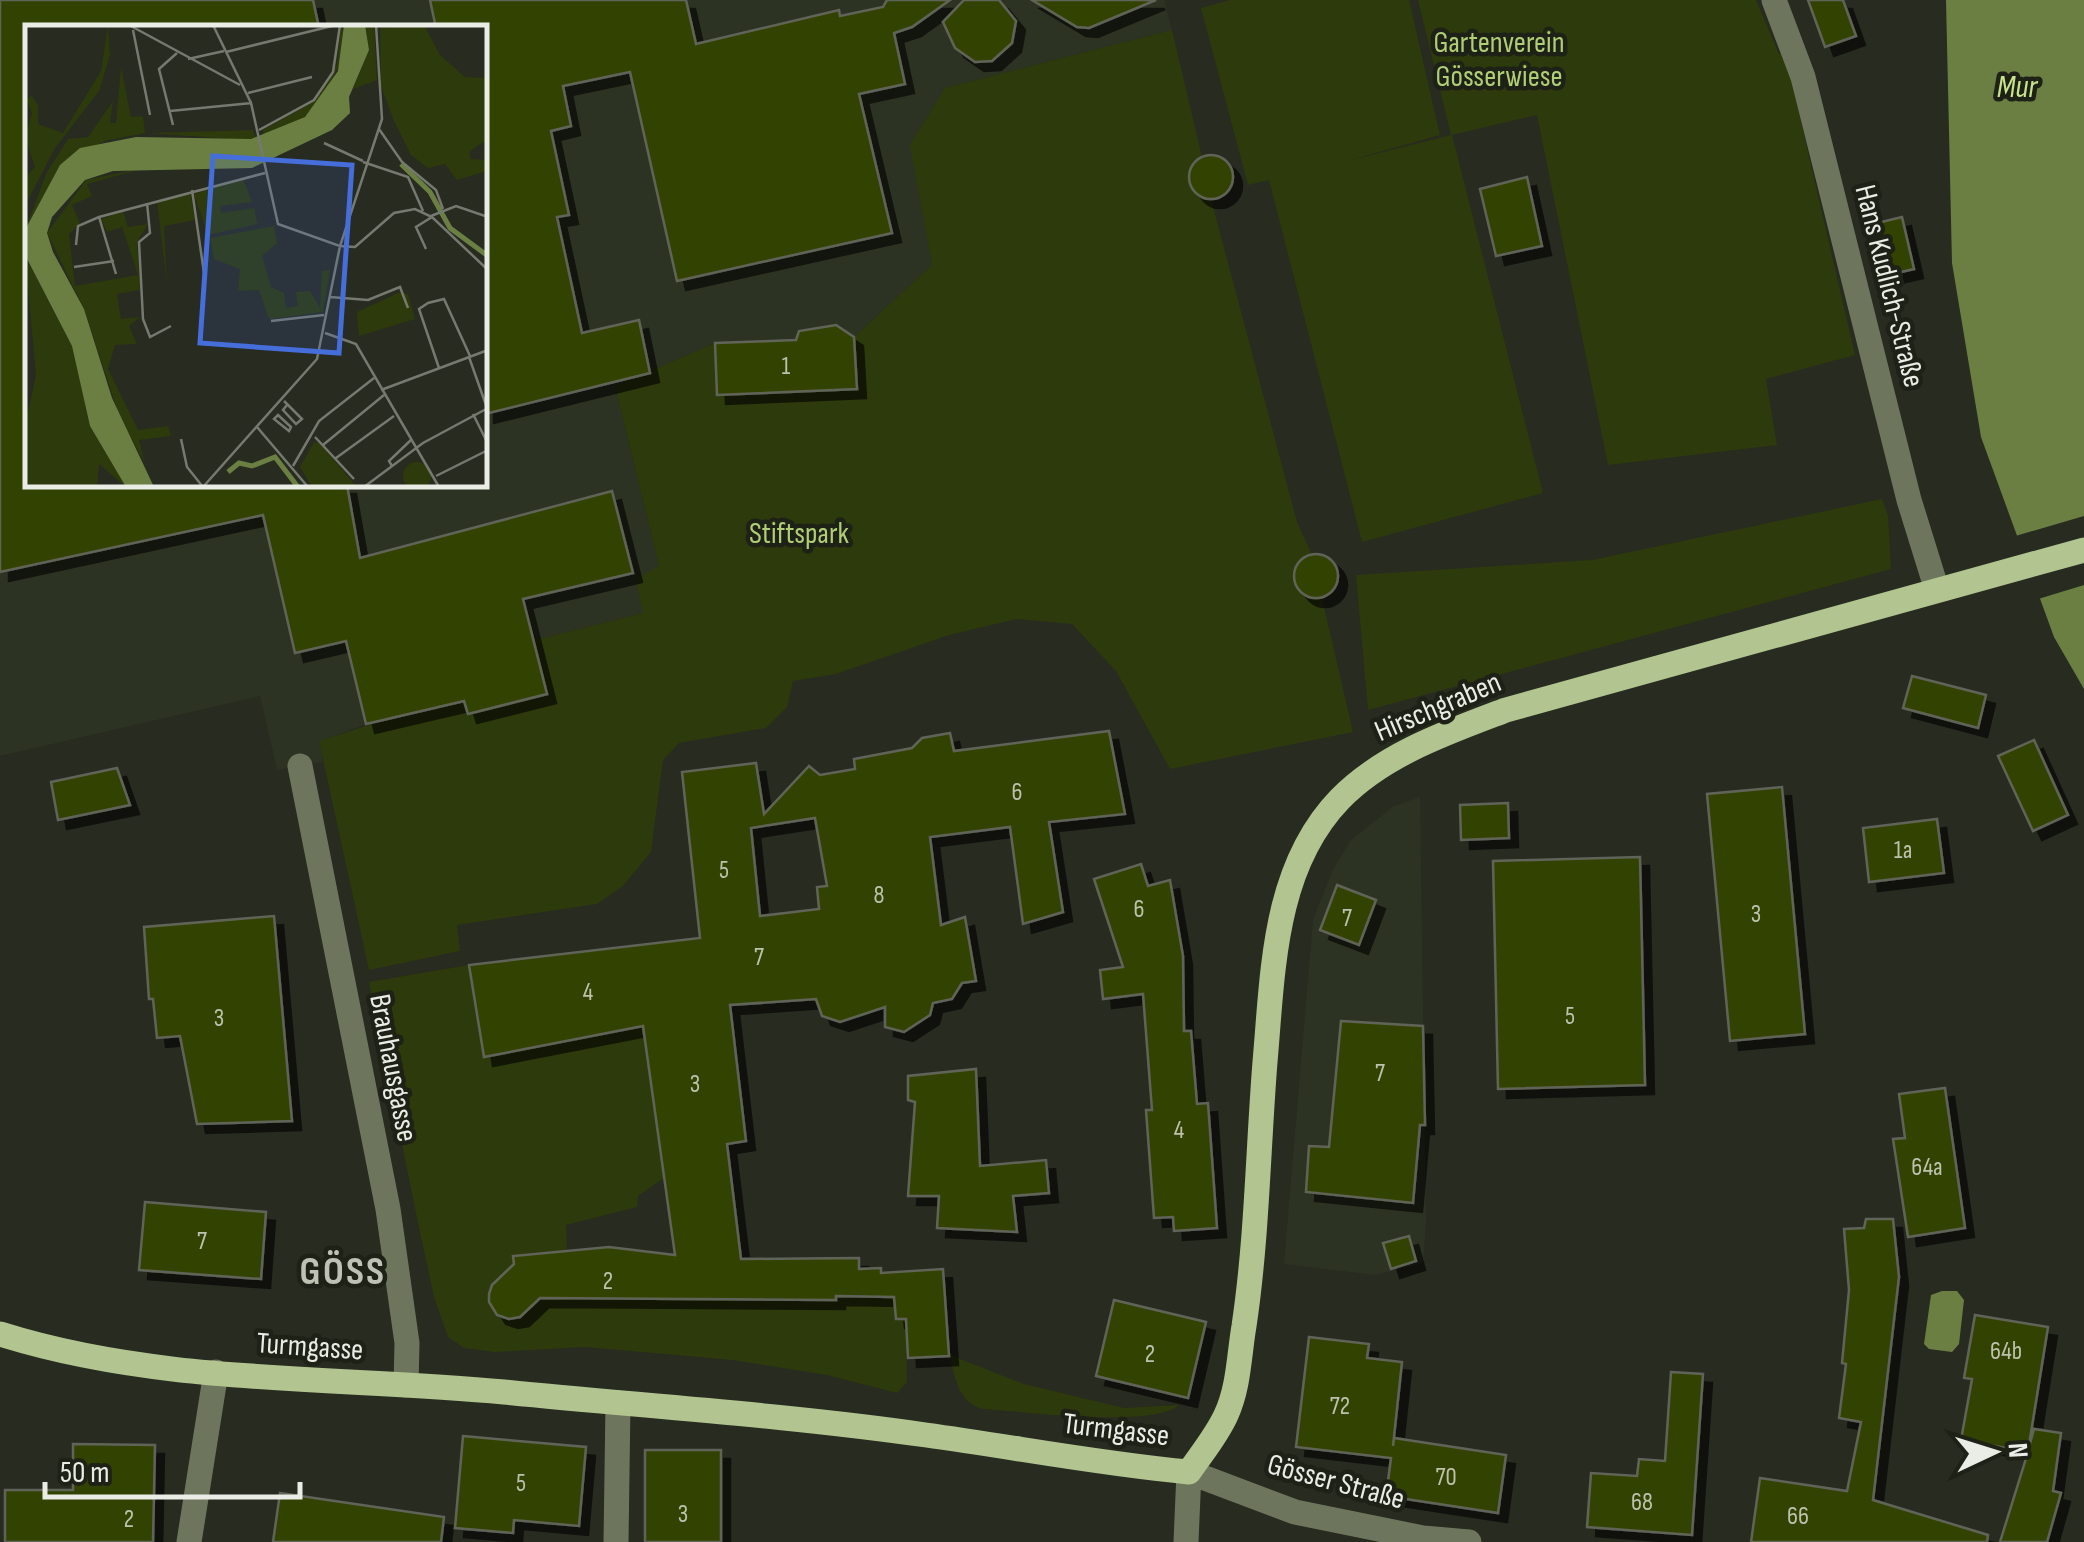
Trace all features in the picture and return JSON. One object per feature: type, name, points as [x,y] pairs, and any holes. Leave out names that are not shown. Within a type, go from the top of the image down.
[{"type":"main road","name":"Hirschgraben","points":[[1189,1472],[1227,1414],[1236,1384],[1248,1298],[1280,922],[1306,846],[1341,798],[1392,760],[1506,710],[2084,550]]},
{"type":"main road","name":"Turmgasse","points":[[0,1334],[70,1354],[216,1372],[618,1403],[893,1431],[1189,1472]]},
{"type":"street","name":"Hans Kudlich-Straße","points":[[1774,0],[1803,77],[1909,500],[1937,590]]},
{"type":"street","name":"Brauhausgasse","points":[[300,766],[388,1209],[406,1343],[406,1386]]},
{"type":"street","points":[[190,1542],[216,1372]]},
{"type":"street","points":[[616,1542],[618,1403]]},
{"type":"street","points":[[1186,1542],[1189,1472]]},
{"type":"street","name":"Gösser Straße","points":[[1189,1472],[1295,1512],[1423,1538],[1469,1542]]},
{"type":"shaded area","points":[[0,0],[1164,0],[1172,30],[945,88],[911,145],[932,265],[854,337],[836,325],[799,331],[796,340],[715,343],[615,386],[659,566],[643,613],[535,640],[547,694],[468,714],[421,711],[366,724],[320,741],[323,762],[277,770],[260,696],[0,756]]},
{"type":"shaded area","points":[[1420,797],[1426,1221],[1423,1263],[1375,1275],[1284,1264],[1313,920],[1332,872],[1350,841],[1394,806]]},
{"type":"green space","name":"Gartenverein Gösserwiese","points":[[1230,0],[1409,0],[1440,135],[1347,161],[1451,135],[1418,0],[1756,0],[1779,54],[1785,53],[1855,355],[1766,379],[1777,445],[1608,465],[1537,115],[1452,135],[1543,493],[1362,542],[1269,180],[1248,185],[1201,8]]},
{"type":"green space","name":"Stiftspark","points":[[1172,30],[1202,157],[1195,162],[1189,178],[1195,192],[1211,199],[1297,522],[1312,555],[1353,732],[1170,769],[1116,671],[1072,624],[1017,619],[949,635],[836,674],[793,681],[787,707],[766,728],[679,743],[663,760],[651,852],[623,886],[597,904],[457,925],[460,951],[369,970],[319,741],[463,695],[468,713],[547,694],[535,640],[643,613],[636,579],[659,566],[615,386],[715,343],[718,395],[856,388],[854,337],[932,265],[910,145],[945,88]]},
{"type":"green space","points":[[1882,499],[1888,516],[1891,569],[1368,710],[1356,575],[1592,560]]},
{"type":"green space","points":[[469,965],[485,1056],[643,1026],[664,1178],[638,1196],[637,1207],[566,1225],[567,1251],[514,1256],[515,1275],[501,1277],[492,1289],[490,1299],[500,1315],[518,1317],[532,1298],[894,1297],[896,1319],[906,1319],[907,1382],[897,1393],[827,1375],[732,1360],[586,1347],[495,1352],[464,1348],[448,1337],[434,1297],[369,982]]},
{"type":"green space","points":[[950,1355],[1024,1384],[1124,1408],[1179,1405],[1164,1412],[1115,1417],[983,1409],[963,1395]]},
{"type":"water","name":"Mur","points":[[1946,0],[2084,0],[2084,689],[2054,637],[1981,437],[1952,263]]},
{"type":"water","points":[[1957,1291],[1964,1300],[1959,1344],[1952,1352],[1929,1349],[1924,1344],[1931,1295]]},
{"type":"pier","points":[[2084,516],[2084,585],[2035,600],[2012,537]]},
{"type":"building","points":[[0,0],[313,0],[318,25],[25,25],[25,488],[348,488],[360,558],[612,491],[633,573],[523,599],[547,694],[468,714],[464,701],[366,724],[346,641],[295,653],[263,515],[0,572]]},
{"type":"building","points":[[430,0],[686,0],[696,44],[839,10],[840,16],[883,7],[887,0],[950,0],[912,27],[894,33],[905,84],[859,94],[892,233],[677,281],[630,72],[563,86],[571,126],[551,131],[569,215],[557,217],[582,333],[639,320],[650,373],[488,413],[488,25],[435,25]]},
{"type":"building","points":[[964,0],[999,0],[1016,21],[1012,43],[992,61],[975,62],[955,48],[943,22]]},
{"type":"building","points":[[1032,0],[1156,0],[1089,28],[1077,27]]},
{"type":"building","points":[[1808,0],[1843,0],[1856,36],[1825,47]]},
{"type":"building","points":[[1211,155],[1226,162],[1233,177],[1226,192],[1211,199],[1196,192],[1189,177],[1196,162]]},
{"type":"building","points":[[1527,177],[1542,246],[1496,256],[1480,189]]},
{"type":"building","points":[[1902,217],[1914,269],[1884,276],[1873,224]]},
{"type":"building","points":[[836,325],[854,337],[857,389],[717,395],[715,343],[796,340],[799,331]]},
{"type":"building","points":[[1316,554],[1331,561],[1338,576],[1331,591],[1316,598],[1301,591],[1294,576],[1301,561]]},
{"type":"building","points":[[1912,676],[1986,695],[1978,728],[1903,708]]},
{"type":"building","points":[[1109,731],[1125,814],[1049,822],[1063,912],[1023,924],[1010,827],[930,837],[941,925],[965,917],[976,981],[962,983],[952,999],[933,1003],[930,1015],[904,1032],[885,1027],[885,1007],[840,1022],[822,1016],[816,999],[730,1005],[746,1141],[727,1144],[741,1259],[859,1258],[859,1269],[881,1268],[881,1273],[943,1269],[949,1356],[908,1358],[906,1319],[896,1319],[894,1297],[540,1298],[520,1317],[497,1315],[489,1294],[492,1285],[514,1264],[513,1256],[609,1247],[675,1255],[643,1026],[484,1057],[469,965],[700,938],[682,772],[756,763],[764,814],[809,766],[820,775],[855,769],[854,759],[912,748],[922,738],[950,733],[954,751]],"holes":[[[815,818],[827,886],[817,887],[819,909],[760,916],[751,828]]]},
{"type":"building","points":[[2034,740],[2068,815],[2033,831],[1998,756]]},
{"type":"building","points":[[117,768],[130,805],[58,820],[51,782]]},
{"type":"building","points":[[1782,787],[1805,1034],[1730,1041],[1707,794]]},
{"type":"building","points":[[1508,803],[1509,838],[1461,840],[1460,805]]},
{"type":"building","points":[[1937,819],[1944,873],[1869,882],[1863,828]]},
{"type":"building","points":[[1640,857],[1645,1085],[1498,1089],[1493,861]]},
{"type":"building","points":[[1141,864],[1148,886],[1170,880],[1183,956],[1184,1031],[1191,1031],[1197,1104],[1208,1103],[1217,1228],[1174,1231],[1173,1217],[1154,1218],[1146,1110],[1152,1110],[1143,994],[1103,999],[1100,970],[1123,967],[1094,879]]},
{"type":"building","points":[[1337,885],[1376,900],[1359,945],[1320,930]]},
{"type":"building","points":[[274,916],[292,1121],[197,1124],[180,1036],[157,1038],[153,999],[149,999],[144,927]]},
{"type":"building","points":[[1341,1021],[1423,1026],[1425,1125],[1420,1125],[1413,1203],[1306,1192],[1309,1146],[1329,1147]]},
{"type":"building","points":[[976,1069],[980,1166],[1046,1160],[1049,1193],[1013,1196],[1017,1232],[937,1228],[939,1196],[908,1196],[915,1102],[908,1100],[908,1076]]},
{"type":"building","points":[[1945,1088],[1965,1228],[1908,1237],[1893,1139],[1905,1138],[1899,1094]]},
{"type":"building","points":[[145,1202],[266,1212],[261,1279],[139,1270]]},
{"type":"building","points":[[1866,1219],[1893,1219],[1899,1277],[1873,1500],[1988,1535],[1987,1542],[1751,1542],[1760,1478],[1847,1491],[1861,1422],[1839,1418],[1849,1290],[1844,1229],[1864,1228]]},
{"type":"building","points":[[1409,1236],[1416,1261],[1391,1269],[1383,1243]]},
{"type":"building","points":[[1114,1300],[1206,1322],[1188,1398],[1096,1376]]},
{"type":"building","points":[[1975,1315],[2048,1327],[2028,1451],[2034,1429],[2061,1433],[2053,1491],[2061,1493],[2047,1542],[2000,1542],[2028,1452],[1961,1440],[1972,1379],[1964,1378]]},
{"type":"building","points":[[1309,1337],[1369,1344],[1367,1358],[1402,1362],[1393,1446],[1394,1438],[1506,1455],[1498,1513],[1386,1496],[1391,1458],[1296,1447]]},
{"type":"building","points":[[1671,1372],[1703,1374],[1692,1535],[1587,1527],[1591,1473],[1637,1476],[1639,1459],[1665,1461]]},
{"type":"building","points":[[463,1436],[586,1447],[579,1526],[514,1520],[513,1533],[455,1528]]},
{"type":"building","points":[[73,1444],[155,1445],[153,1542],[5,1542],[5,1490],[73,1490]]},
{"type":"building","points":[[645,1450],[721,1450],[721,1542],[645,1542]]},
{"type":"building","points":[[280,1493],[444,1517],[441,1542],[273,1542]]},
{"type":"district","name":"GÖSS","points":[[343,1272]]}]
